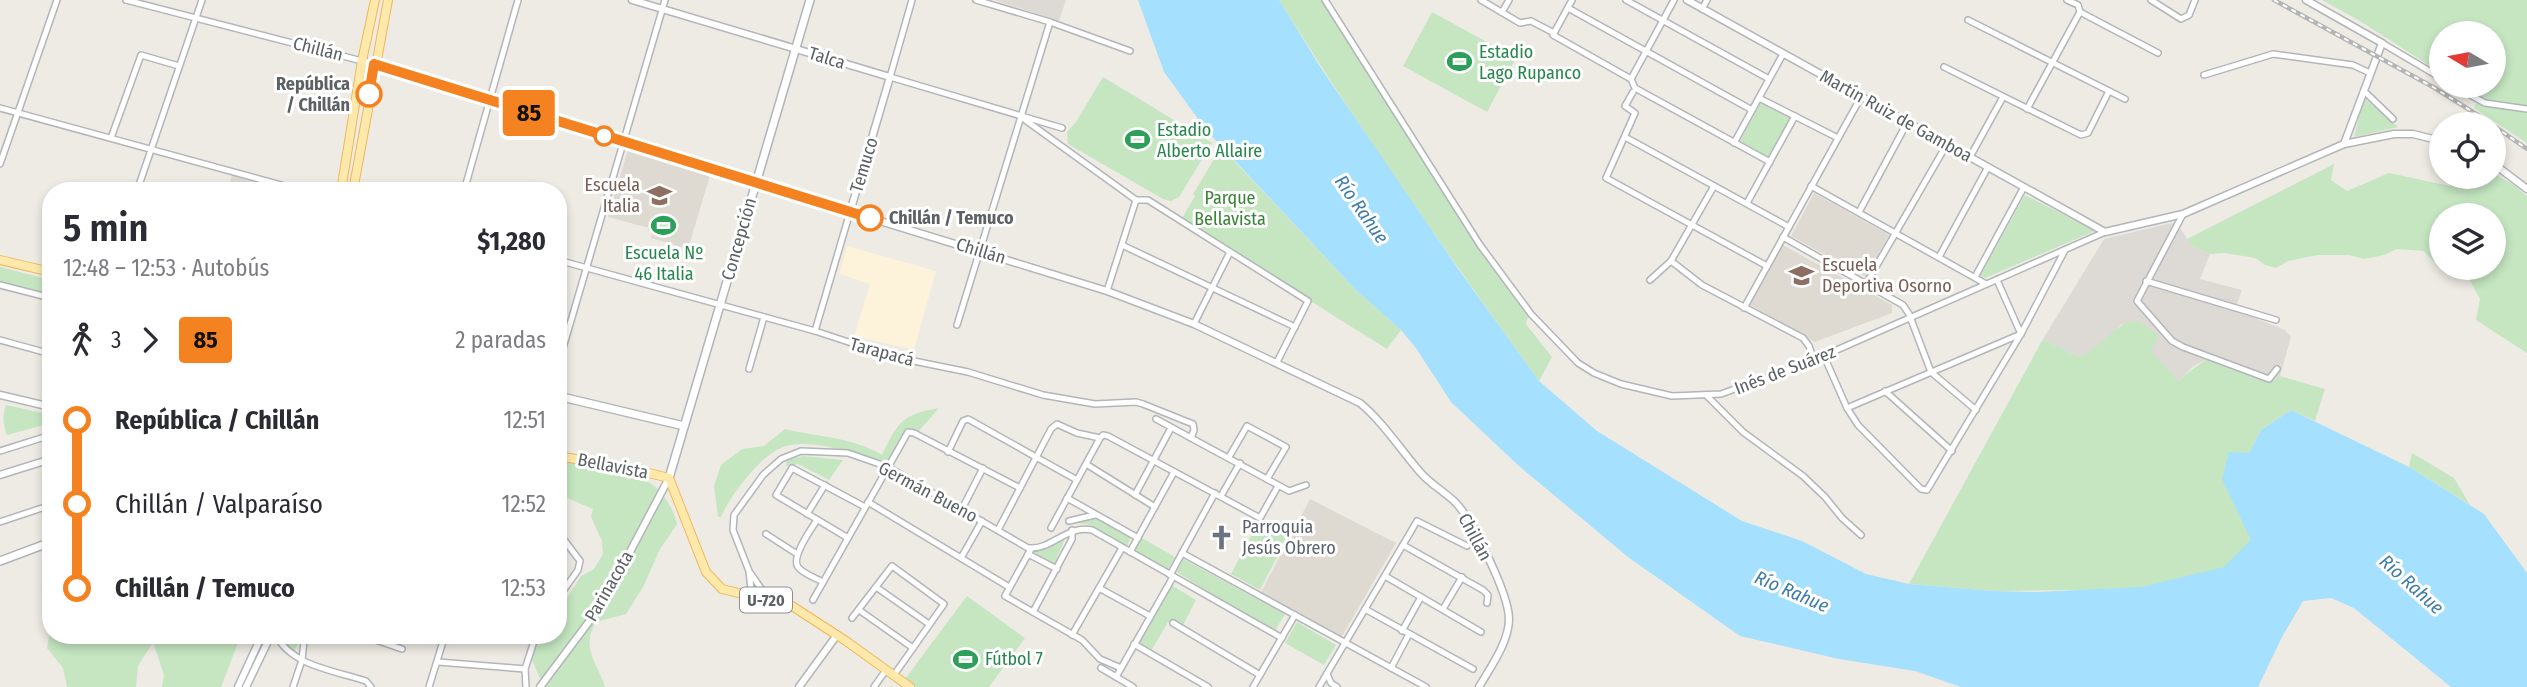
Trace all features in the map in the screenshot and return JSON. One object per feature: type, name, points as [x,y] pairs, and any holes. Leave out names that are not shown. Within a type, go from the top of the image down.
[{"type":"main road","points":[[342,182],[375,0]]},
{"type":"main road","points":[[354,182],[387,0]]},
{"type":"main road","name":"Concepción","points":[[668,478],[810,0]]},
{"type":"main road","points":[[0,260],[42,270]]},
{"type":"main road","points":[[567,398],[684,426]]},
{"type":"main road","name":"Bellavista","points":[[567,458],[668,478]]},
{"type":"main road","name":"U-720","points":[[668,478],[706,572],[722,589],[792,606],[910,687]]},
{"type":"main road","points":[[0,561],[42,545]]},
{"type":"street","points":[[0,164],[57,0]]},
{"type":"street","name":"Chillán","points":[[127,0],[374,64],[1107,291],[1194,324],[1360,403],[1371,412],[1425,478],[1455,503],[1468,519],[1483,548],[1508,609],[1509,622],[1506,634],[1479,687]]},
{"type":"street","points":[[140,182],[202,0]]},
{"type":"street","points":[[467,182],[519,0]]},
{"type":"street","name":"Talca","points":[[632,0],[1062,128]]},
{"type":"street","points":[[567,334],[665,0]]},
{"type":"street","name":"Temuco","points":[[815,331],[912,0]]},
{"type":"street","points":[[976,0],[1050,22],[1129,51]]},
{"type":"street","name":"Inés de Suárez","points":[[1325,0],[1480,245],[1531,314],[1564,350],[1594,373],[1621,384],[1672,396],[1721,394],[1760,381],[1824,356],[2105,232],[2183,214],[2344,144],[2394,134],[2413,134],[2429,138]]},
{"type":"street","points":[[1480,0],[1520,23],[1531,21],[1632,79],[1635,88],[1770,162]]},
{"type":"street","points":[[1502,12],[1508,0]]},
{"type":"street","points":[[1553,34],[1572,0]]},
{"type":"street","points":[[1626,0],[1769,79]]},
{"type":"street","points":[[1632,79],[1674,0]]},
{"type":"street","name":"Martín Ruiz de Gamboa","points":[[1687,0],[2105,232]]},
{"type":"street","points":[[1702,9],[1707,0]]},
{"type":"street","points":[[2027,109],[2080,12],[2078,5],[2067,0]]},
{"type":"street","points":[[2151,0],[2180,19],[2189,15],[2195,0]]},
{"type":"street","points":[[2306,0],[2429,71]]},
{"type":"street","points":[[1568,8],[1752,110]]},
{"type":"street","points":[[2080,12],[2158,53]]},
{"type":"street","points":[[1968,20],[2125,99]]},
{"type":"street","points":[[957,325],[1050,22]]},
{"type":"street","points":[[2344,144],[2382,43]]},
{"type":"street","points":[[1734,142],[1783,54]]},
{"type":"street","points":[[2204,75],[2273,54],[2353,65],[2370,73]]},
{"type":"street","points":[[111,138],[141,55],[179,66]]},
{"type":"street","points":[[1944,67],[2081,135],[2088,133],[2109,91]]},
{"type":"street","points":[[2364,91],[2393,119]]},
{"type":"street","points":[[1633,92],[1625,106],[1635,113],[1606,178],[1767,267]]},
{"type":"street","points":[[1744,308],[1861,97]]},
{"type":"street","points":[[1970,157],[2003,97]]},
{"type":"street","points":[[1759,98],[1838,138]]},
{"type":"street","points":[[2476,98],[2485,103],[2527,109]]},
{"type":"street","points":[[0,108],[270,182]]},
{"type":"street","points":[[1747,203],[1795,116]]},
{"type":"street","name":"Talca","points":[[1021,117],[1136,200],[1148,200],[1308,301],[1295,327]]},
{"type":"street","points":[[1859,212],[1908,123]]},
{"type":"street","points":[[1625,136],[1788,227]]},
{"type":"street","points":[[1866,284],[1947,144]]},
{"type":"street","points":[[1939,257],[1988,167]]},
{"type":"street","points":[[2506,173],[2527,188]]},
{"type":"street","points":[[1650,281],[1671,261],[1714,186]]},
{"type":"street","points":[[1811,186],[1986,284]]},
{"type":"street","points":[[1975,277],[2024,187]]},
{"type":"street","points":[[1107,291],[1136,200]]},
{"type":"street","points":[[2183,214],[2137,301],[2172,341],[2183,347],[2269,379],[2277,369]]},
{"type":"street","points":[[1783,237],[1900,302],[1910,318],[1931,372],[1976,410]]},
{"type":"street","points":[[1122,245],[1295,327],[1277,362]]},
{"type":"street","points":[[1824,356],[1846,408],[1858,425],[1921,489],[1927,490],[2021,334],[2065,250]]},
{"type":"street","points":[[1194,324],[1230,252]]},
{"type":"street","points":[[1671,261],[1702,285],[1803,338],[1814,360]]},
{"type":"street","name":"Tarapacá","points":[[567,263],[815,331],[894,356],[968,372],[1044,395],[1096,404],[1136,402],[1193,424],[1191,438]]},
{"type":"street","points":[[1997,280],[2021,334]]},
{"type":"street","points":[[2146,281],[2276,320]]},
{"type":"street","points":[[0,285],[42,296]]},
{"type":"street","points":[[749,369],[764,317]]},
{"type":"street","points":[[1846,408],[2021,334]]},
{"type":"street","points":[[0,340],[42,352]]},
{"type":"street","points":[[1885,391],[1952,452]]},
{"type":"street","points":[[0,395],[42,405]]},
{"type":"street","points":[[1706,395],[1743,432],[1802,476],[1861,535]]},
{"type":"street","points":[[948,452],[967,419],[1077,480]]},
{"type":"street","points":[[1156,419],[1289,491],[1306,485]]},
{"type":"street","points":[[998,530],[1051,429],[1057,424],[1077,433],[1100,438]]},
{"type":"street","points":[[1229,457],[1247,426],[1286,447],[1267,479]]},
{"type":"street","points":[[1135,495],[1171,428]]},
{"type":"street","points":[[813,600],[908,432],[1020,488]]},
{"type":"street","points":[[1051,528],[1103,435],[1260,518],[1278,486]]},
{"type":"street","points":[[0,451],[42,438]]},
{"type":"street","name":"Germán Bueno","points":[[768,600],[749,571],[733,530],[734,515],[763,475],[781,458],[801,451],[848,453],[888,467],[998,530],[1057,569]]},
{"type":"street","points":[[0,475],[42,462]]},
{"type":"street","points":[[1116,677],[1182,553],[1240,463]]},
{"type":"street","points":[[1086,464],[1155,507]]},
{"type":"street","points":[[848,538],[776,495],[792,468],[867,504],[1009,587]]},
{"type":"street","points":[[962,509],[983,468]]},
{"type":"street","points":[[1130,552],[1174,472]]},
{"type":"street","name":"Parinacota","points":[[540,687],[603,603],[668,478]]},
{"type":"street","points":[[807,514],[825,485]]},
{"type":"street","points":[[1068,498],[1138,538]]},
{"type":"street","points":[[0,522],[42,508]]},
{"type":"street","points":[[1059,516],[1069,521],[1095,514]]},
{"type":"street","points":[[817,520],[797,554],[795,563],[799,569],[823,582]]},
{"type":"street","points":[[961,558],[982,521]]},
{"type":"street","points":[[1033,612],[1072,538],[1069,521]]},
{"type":"street","points":[[1319,687],[1417,521],[1466,546]]},
{"type":"street","points":[[1121,668],[1100,659],[1087,644],[1007,597],[1005,594],[1030,551],[1072,530],[1091,530],[1282,638]]},
{"type":"street","points":[[766,534],[797,554]]},
{"type":"street","points":[[567,544],[580,561],[578,570],[567,585]]},
{"type":"street","points":[[1403,545],[1486,592],[1487,603]]},
{"type":"street","points":[[1072,635],[1122,548]]},
{"type":"street","points":[[1182,553],[1426,687]]},
{"type":"street","points":[[852,618],[892,566],[944,604],[913,648],[873,687]]},
{"type":"street","name":"Germán Bueno","points":[[749,571],[752,598]]},
{"type":"street","points":[[1385,576],[1481,632]]},
{"type":"street","points":[[1443,610],[1462,577]]},
{"type":"street","points":[[876,587],[929,624]]},
{"type":"street","points":[[1099,588],[1150,616]]},
{"type":"street","points":[[1402,631],[1421,597]]},
{"type":"street","points":[[1365,609],[1473,669]]},
{"type":"street","points":[[859,610],[913,648]]},
{"type":"street","points":[[1253,687],[1295,615]]},
{"type":"street","points":[[1173,623],[1260,674]]},
{"type":"street","points":[[1391,668],[1409,634]]},
{"type":"street","points":[[799,687],[836,635]]},
{"type":"street","points":[[238,687],[258,644]]},
{"type":"street","points":[[246,687],[268,644]]},
{"type":"street","points":[[279,644],[302,660],[366,681],[371,687]]},
{"type":"street","points":[[293,687],[302,660],[304,644]]},
{"type":"street","points":[[388,644],[401,649]]},
{"type":"street","points":[[429,687],[443,644]]},
{"type":"street","points":[[526,687],[525,669],[533,644]]},
{"type":"street","points":[[1134,644],[1197,684],[1209,687]]},
{"type":"street","points":[[438,662],[525,669]]},
{"type":"street","points":[[1101,668],[1133,687]]},
{"type":"street","points":[[1327,674],[1330,685],[1337,687]]},
{"type":"shaded area","points":[[994,0],[1066,0],[1059,21]]},
{"type":"shaded area","name":"Escuela Italia","points":[[629,146],[711,172],[688,249],[651,238],[653,229],[608,217]]},
{"type":"shaded area","points":[[232,175],[256,182],[230,182]]},
{"type":"shaded area","points":[[1814,193],[1889,235],[1866,277],[1791,236]]},
{"type":"shaded area","points":[[2176,222],[2192,246],[2210,254],[2200,279],[2242,290],[2235,310],[2285,330],[2291,337],[2280,376],[2270,382],[2207,359],[2192,367],[2179,381],[2122,324],[2091,353],[2079,357],[2043,339],[2104,239]]},
{"type":"shaded area","name":"Escuela Deportiva Osorno","points":[[1783,245],[1892,305],[1892,313],[1815,342],[1750,305]]},
{"type":"shaded area","points":[[847,246],[936,271],[914,350],[854,336],[870,284],[839,274]]},
{"type":"shaded area","points":[[1310,499],[1396,543],[1341,638],[1261,592]]},
{"type":"green space","points":[[1279,0],[1323,0],[1481,251],[1528,316],[1526,324],[1552,357],[1539,381],[1341,97]]},
{"type":"green space","points":[[2322,0],[2527,0],[2527,143],[2506,129],[2506,112],[2480,112],[2474,108],[2479,98],[2506,98],[2506,21],[2429,21],[2429,65]]},
{"type":"green space","name":"Estadio Lago Rupanco","points":[[1432,12],[1516,58],[1487,112],[1403,66]]},
{"type":"green space","name":"Estadio Alberto Allaire","points":[[1103,77],[1212,143],[1179,197],[1171,201],[1163,199],[1068,144],[1067,132]]},
{"type":"green space","points":[[2364,98],[2398,127],[2354,137]]},
{"type":"green space","points":[[1761,102],[1790,117],[1769,157],[1740,141]]},
{"type":"green space","name":"Parque Bellavista","points":[[1223,149],[1355,289],[1401,330],[1387,349],[1181,220],[1195,196],[1193,194]]},
{"type":"green space","points":[[2334,164],[2331,180],[2347,191],[2389,173],[2429,182],[2429,189],[2506,189],[2506,180],[2527,196],[2527,353],[2476,320],[2480,299],[2470,280],[2506,280],[2506,203],[2429,203],[2429,257],[2424,251],[2397,249],[2364,259],[2349,255],[2318,255],[2288,261],[2276,268],[2255,258],[2225,253],[2210,254],[2192,246],[2187,239]]},
{"type":"green space","points":[[2025,195],[2095,231],[1985,278],[1980,276]]},
{"type":"green space","name":"Escuela Nº 46 Italia","points":[[653,214],[680,222],[675,238],[648,230]]},
{"type":"green space","points":[[0,267],[42,278],[42,292],[0,282]]},
{"type":"green space","points":[[2132,321],[2140,322],[2159,336],[2151,352],[2179,381],[2207,359],[2270,382],[2280,376],[2325,389],[2315,421],[2291,410],[2261,430],[2249,453],[2259,541],[2228,572],[2142,593],[2079,590],[1994,591],[1909,584],[2043,339],[2079,357],[2093,349],[2117,328]]},
{"type":"green space","points":[[6,405],[42,413],[42,425],[7,435],[4,413]]},
{"type":"green space","points":[[939,408],[919,431],[907,428],[886,464],[850,452],[810,444],[780,448],[752,471],[733,495],[721,517],[718,517],[714,486],[721,465],[742,449],[764,446],[785,429],[859,444],[882,455],[903,421],[917,413]]},
{"type":"green space","points":[[2412,453],[2454,478],[2470,505],[2409,467]]},
{"type":"green space","points":[[803,456],[843,460],[829,480],[798,464],[786,466],[787,460]]},
{"type":"green space","points":[[567,462],[613,468],[646,480],[659,490],[670,505],[677,524],[660,549],[643,587],[626,614],[596,622],[592,630],[592,657],[605,687],[544,687],[531,658],[536,644],[567,644],[567,598],[581,576],[594,569],[603,554],[602,541],[591,517],[593,509],[567,498]]},
{"type":"green space","points":[[1095,517],[1131,537],[1127,546],[1090,525],[1077,523]]},
{"type":"green space","points":[[1259,521],[1288,536],[1260,590],[1231,574]]},
{"type":"green space","points":[[1067,534],[1054,564],[1031,552],[1033,549]]},
{"type":"green space","points":[[1142,538],[1175,557],[1167,571],[1134,551]]},
{"type":"green space","points":[[1183,559],[1285,614],[1273,634],[1177,572]]},
{"type":"green space","points":[[1171,585],[1196,600],[1181,629],[1168,622],[1151,651],[1138,644]]},
{"type":"green space","name":"Fútbol 7","points":[[967,596],[1025,638],[989,687],[915,687],[905,679]]},
{"type":"green space","points":[[1297,622],[1336,645],[1324,665],[1285,643]]},
{"type":"green space","points":[[48,644],[152,644],[138,666],[136,687],[67,687],[63,668],[47,648]]},
{"type":"green space","points":[[154,644],[238,644],[221,687],[162,687],[164,675]]},
{"type":"green space","points":[[287,644],[298,644],[293,654]]},
{"type":"water","name":"Río Rahue","points":[[1138,0],[1279,0],[1321,68],[1459,270],[1539,381],[1597,431],[1742,521],[1802,541],[1866,574],[1909,584],[2038,592],[2141,587],[2224,567],[2251,540],[2222,479],[2229,452],[2249,453],[2261,430],[2291,410],[2409,467],[2484,514],[2527,573],[2527,687],[2451,687],[2354,608],[2331,598],[2303,601],[2258,687],[1961,687],[1915,671],[1839,659],[1740,636],[1628,557],[1519,466],[1451,402],[1401,330],[1355,289],[1206,130],[1164,72]]},
{"type":"railway","points":[[2274,0],[2433,87],[2473,112]]},
{"type":"railway","points":[[2506,134],[2527,149]]},
{"type":"bus line","name":"85","points":[[369,94],[374,64],[870,218]]},
{"type":"place","name":"Estadio Lago Rupanco","points":[[1459,62]]},
{"type":"place","name":"República / Chillán","points":[[369,94]]},
{"type":"place","name":"Estadio Alberto Allaire","points":[[1137,140]]},
{"type":"place","name":"Escuela Italia","points":[[660,195]]},
{"type":"place","name":"Chillán / Temuco","points":[[870,218]]},
{"type":"place","name":"Escuela Nº 46 Italia","points":[[664,226]]},
{"type":"place","name":"Escuela Deportiva Osorno","points":[[1802,275]]},
{"type":"place","name":"Parroquia Jesús Obrero","points":[[1222,537]]},
{"type":"place","name":"Fútbol 7","points":[[965,659]]}]
